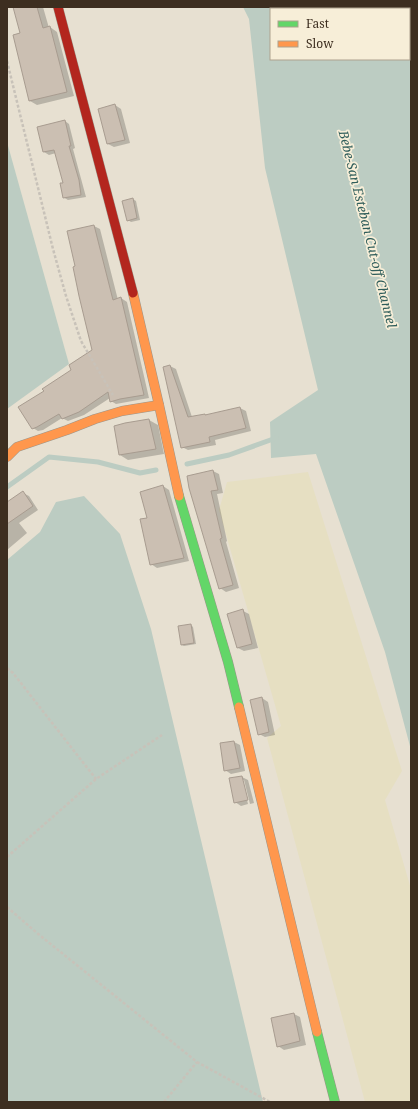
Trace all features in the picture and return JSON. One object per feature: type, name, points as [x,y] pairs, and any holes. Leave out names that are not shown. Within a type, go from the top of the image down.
[{"type":"street","points":[[58,7],[137,308],[177,491],[228,662],[335,1102]]},
{"type":"street","points":[[7,457],[17,447],[95,419],[122,410],[159,405]]},
{"type":"path","points":[[7,61],[53,249],[71,311],[81,341],[122,410]]},
{"type":"path","points":[[7,668],[13,673],[96,779]]},
{"type":"path","points":[[7,857],[96,779],[162,735]]},
{"type":"path","points":[[7,907],[197,1062],[270,1102]]},
{"type":"path","points":[[164,1102],[197,1062]]},
{"type":"shaded area","points":[[308,472],[402,771],[385,800],[411,889],[411,1102],[365,1102],[267,738],[281,726],[219,510],[227,482]]},
{"type":"water","name":"Bebe-San Esteban Cut-off Channel","points":[[243,7],[411,7],[411,750],[385,652],[316,454],[271,458],[270,422],[318,390],[265,168],[249,19]]},
{"type":"water","points":[[7,142],[69,364],[7,409]]},
{"type":"water","points":[[84,496],[120,534],[151,629],[263,1102],[7,1102],[7,560],[40,532],[56,502]]},
{"type":"building","points":[[13,7],[37,7],[43,28],[50,26],[67,92],[29,101],[13,35],[20,33]]},
{"type":"building","points":[[115,104],[125,140],[107,144],[98,109]]},
{"type":"building","points":[[65,120],[71,146],[69,146],[79,180],[81,195],[63,198],[60,183],[63,183],[54,150],[43,152],[37,127]]},
{"type":"building","points":[[133,198],[137,218],[127,221],[122,201]]},
{"type":"building","points":[[94,225],[113,300],[121,297],[144,395],[110,402],[108,392],[79,412],[62,419],[59,414],[32,429],[18,407],[44,391],[42,389],[71,370],[69,365],[92,350],[79,296],[73,267],[75,266],[67,231]]},
{"type":"building","points":[[170,365],[188,417],[205,415],[240,407],[246,428],[209,437],[210,442],[181,448],[163,367]]},
{"type":"building","points":[[149,419],[156,449],[119,455],[114,426]]},
{"type":"building","points":[[213,470],[218,490],[211,491],[222,538],[220,539],[233,585],[219,589],[189,488],[187,476]]},
{"type":"building","points":[[163,485],[184,558],[150,565],[140,519],[147,518],[140,492]]},
{"type":"building","points":[[23,491],[33,506],[7,524],[7,502]]},
{"type":"building","points":[[243,609],[252,644],[237,648],[227,614]]},
{"type":"building","points":[[191,624],[194,643],[181,645],[178,626]]},
{"type":"building","points":[[262,697],[269,732],[258,735],[250,700]]},
{"type":"building","points":[[234,741],[240,768],[224,771],[220,743]]},
{"type":"building","points":[[242,776],[248,800],[234,803],[229,778]]},
{"type":"building","points":[[294,1013],[300,1041],[277,1047],[271,1018]]},
{"type":"waterway","points":[[187,464],[229,455],[276,438]]},
{"type":"waterway","points":[[7,487],[49,457],[98,462],[140,473],[156,470]]},
{"type":"traffic: fast","points":[[179,496],[228,662],[239,707]]},
{"type":"traffic: fast","points":[[317,1032],[335,1102]]},
{"type":"traffic: slow","points":[[133,293],[179,496]]},
{"type":"traffic: slow","points":[[7,457],[17,447],[95,419],[122,411],[159,405]]},
{"type":"traffic: slow","points":[[239,707],[317,1032]]},
{"type":"traffic: jam","points":[[58,7],[133,293]]}]
